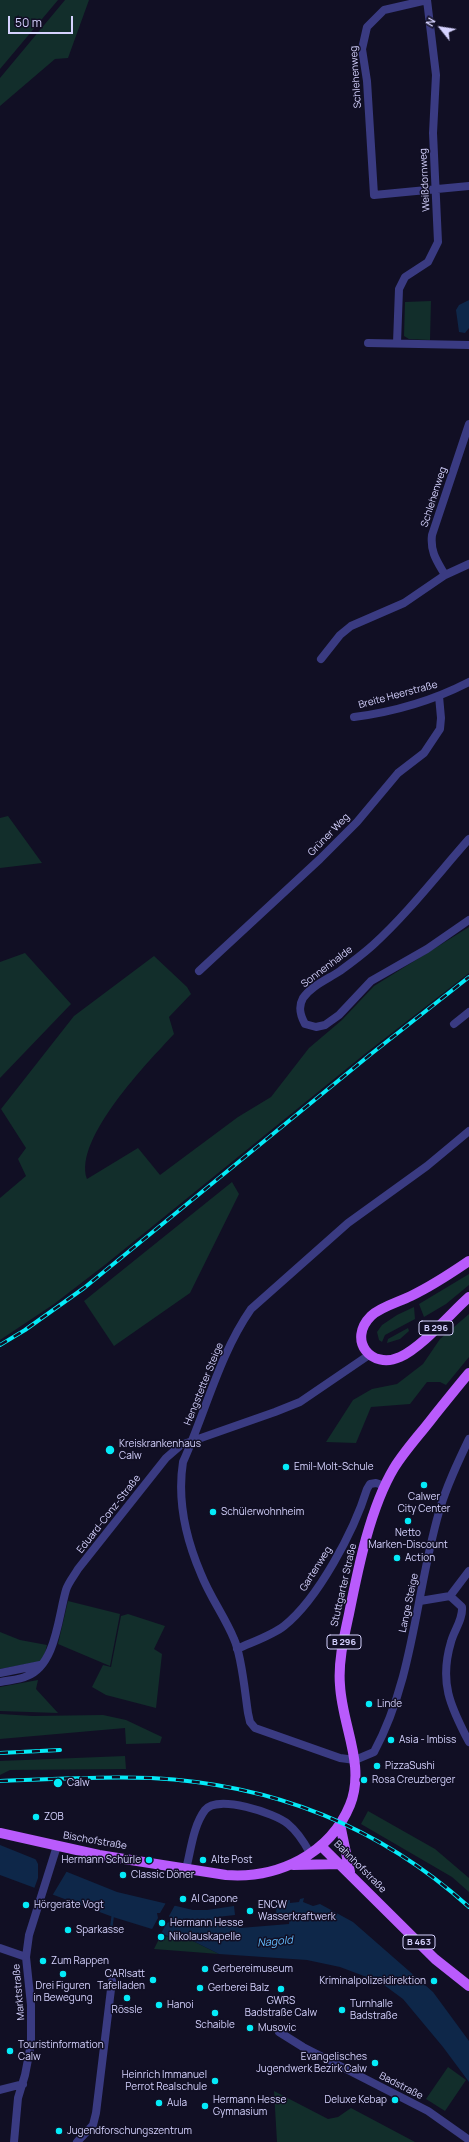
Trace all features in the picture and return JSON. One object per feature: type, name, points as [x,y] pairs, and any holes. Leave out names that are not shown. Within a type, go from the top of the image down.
[{"type":"main road","points":[[369,1355],[363,1347],[361,1339],[362,1330],[372,1315],[442,1280],[469,1262]]},
{"type":"main road","name":"B 296","points":[[369,1355],[388,1360],[401,1357],[423,1340],[469,1297]]},
{"type":"main road","name":"Stuttgarter Straße","points":[[321,1846],[340,1824],[355,1790],[357,1774],[340,1695],[340,1670],[345,1635],[356,1581],[374,1515],[385,1486],[404,1454],[469,1374]]},
{"type":"main road","points":[[340,1824],[351,1874]]},
{"type":"main road","name":"Bischofstraße","points":[[0,1833],[108,1857],[186,1869]]},
{"type":"main road","name":"Bahnhofstraße","points":[[186,1869],[246,1876],[269,1873],[291,1865],[321,1846],[341,1864],[435,1959],[469,1986]]},
{"type":"main road","points":[[291,1865],[341,1864]]},
{"type":"street","name":"Weißdornweg","points":[[396,343],[399,289],[405,277],[428,262],[438,242],[434,189],[433,133],[436,75],[427,0]]},
{"type":"street","name":"Schlehenweg","points":[[427,0],[384,10],[366,27],[362,49],[367,81],[374,195],[434,189]]},
{"type":"street","points":[[434,189],[469,186]]},
{"type":"street","points":[[368,343],[469,345]]},
{"type":"street","name":"Schlehenweg","points":[[445,575],[433,556],[431,545],[432,535],[469,424]]},
{"type":"street","points":[[320,659],[340,635],[351,626],[404,603],[445,575],[469,564]]},
{"type":"street","name":"Breite Heerstraße","points":[[354,717],[374,714],[439,696],[469,682]]},
{"type":"street","name":"Grüner Weg","points":[[199,971],[320,859],[357,822],[398,773],[424,753],[440,729],[441,718],[439,696]]},
{"type":"street","name":"Sonnenhalde","points":[[469,839],[406,912],[373,946],[340,971],[308,992],[300,1008],[301,1016],[305,1024],[316,1027],[325,1025],[339,1015],[371,981],[427,948],[469,920]]},
{"type":"street","points":[[454,1024],[469,1012]]},
{"type":"street","name":"Hengstetter Steige","points":[[355,1760],[340,1758],[256,1728],[250,1722],[235,1640],[201,1574],[183,1516],[180,1480],[183,1462],[210,1391],[240,1325],[251,1309],[348,1223],[427,1166],[469,1131]]},
{"type":"street","name":"Eduard-Conz-Straße","points":[[45,1664],[49,1656],[60,1619],[66,1588],[78,1569],[166,1458],[181,1445],[300,1402],[369,1355]]},
{"type":"street","name":"Lange Steige","points":[[355,1760],[374,1752],[387,1728],[407,1658],[439,1511],[469,1439]]},
{"type":"street","name":"Gartenweg","points":[[237,1649],[283,1627],[298,1613],[310,1598],[349,1533],[370,1484],[376,1483],[385,1486]]},
{"type":"street","points":[[420,1601],[450,1596],[469,1572]]},
{"type":"street","points":[[450,1596],[462,1607],[463,1615],[452,1640],[446,1659],[445,1678],[448,1697],[469,1742]]},
{"type":"street","points":[[0,1673],[45,1664]]},
{"type":"street","points":[[0,1682],[28,1676],[45,1664]]},
{"type":"street","points":[[186,1869],[195,1833],[205,1810],[210,1806],[220,1804],[236,1805],[263,1811],[279,1818],[300,1835],[310,1853]]},
{"type":"street","name":"Marktstraße","points":[[14,2142],[18,2098],[31,2044],[32,2025],[26,1957],[29,1935],[53,1864],[57,1846]]},
{"type":"street","points":[[0,1948],[26,1957]]},
{"type":"street","points":[[77,2142],[93,2125],[96,2113],[112,1981]]},
{"type":"street","name":"Badstraße","points":[[279,2032],[303,2048],[428,2111],[469,2140]]},
{"type":"street","points":[[0,2090],[22,2084]]},
{"type":"green space","points":[[0,0],[58,0],[0,69]]},
{"type":"green space","points":[[65,0],[89,0],[68,58],[55,59],[0,106],[0,78]]},
{"type":"green space","points":[[431,301],[430,340],[409,339],[404,336],[405,302]]},
{"type":"green space","points":[[8,816],[42,863],[0,868],[0,818]]},
{"type":"green space","points":[[469,927],[469,973],[366,1053],[106,1264],[54,1304],[0,1340],[0,1198],[26,1176],[18,1159],[26,1148],[1,1109],[74,1016],[154,956],[187,987],[191,994],[169,1017],[174,1034],[131,1082],[102,1123],[91,1143],[86,1162],[87,1179],[138,1148],[160,1175],[238,1117],[271,1097],[309,1048],[342,1020],[374,986]]},
{"type":"green space","points":[[25,953],[71,1004],[0,1078],[0,962]]},
{"type":"green space","points":[[232,1182],[239,1194],[190,1293],[114,1346],[84,1301]]},
{"type":"green space","points":[[469,1274],[469,1285],[446,1304],[424,1317],[419,1304]]},
{"type":"green space","points":[[414,1307],[415,1319],[385,1335],[382,1342],[379,1340],[377,1332],[382,1325],[397,1315]]},
{"type":"green space","points":[[469,1314],[469,1357],[446,1385],[440,1382],[427,1382],[410,1404],[371,1407],[356,1443],[326,1442],[353,1400],[372,1389],[397,1384],[423,1364],[440,1339]]},
{"type":"green space","points":[[408,1328],[409,1331],[400,1339],[387,1343],[388,1339]]},
{"type":"green space","points":[[68,1601],[120,1614],[110,1666],[58,1644]]},
{"type":"green space","points":[[128,1614],[165,1626],[154,1649],[162,1654],[156,1708],[106,1695],[92,1687],[103,1665],[111,1667],[121,1616]]},
{"type":"green space","points":[[0,1632],[20,1640],[47,1645],[43,1661],[0,1669]]},
{"type":"green space","points":[[38,1680],[36,1689],[58,1713],[0,1711],[0,1687]]},
{"type":"green space","points":[[0,1714],[33,1716],[103,1715],[126,1720],[162,1737],[160,1743],[126,1744],[125,1728],[0,1739]]},
{"type":"green space","points":[[125,1756],[126,1769],[10,1770],[0,1775],[0,1761]]},
{"type":"green space","points":[[368,1811],[435,1849],[469,1878],[469,1892],[452,1877],[361,1824]]},
{"type":"green space","points":[[164,1936],[193,1941],[219,1954],[154,1949],[158,1941],[165,1940]]},
{"type":"green space","points":[[448,2067],[466,2080],[445,2111],[426,2099]]},
{"type":"green space","points":[[274,2091],[328,2119],[338,2117],[351,2108],[415,2142],[277,2142]]},
{"type":"water","points":[[469,300],[469,328],[465,333],[459,332],[456,310],[459,305]]},
{"type":"water","name":"Nagold","points":[[0,1845],[117,1892],[193,1910],[207,1910],[234,1906],[235,1915],[217,1917],[216,1919],[240,1928],[289,1924],[290,1915],[276,1913],[277,1901],[290,1900],[290,1903],[299,1902],[300,1899],[304,1898],[303,1902],[313,1906],[320,1904],[353,1922],[433,1992],[469,2041],[469,2082],[443,2047],[403,1999],[380,1982],[340,1967],[307,1960],[219,1954],[193,1941],[164,1935],[152,1929],[113,1917],[0,1875]]},
{"type":"pier","points":[[35,1858],[67,1871],[52,1896],[34,1889],[38,1878],[38,1864]]},
{"type":"pier","points":[[167,1901],[175,1905],[169,1916],[172,1921],[167,1923],[160,1935],[151,1931],[158,1918],[157,1913],[160,1913]]},
{"type":"waterway","points":[[111,1929],[113,1914]]},
{"type":"railway","points":[[0,1345],[25,1330],[84,1288],[371,1054],[469,977]]},
{"type":"railway","points":[[0,1753],[60,1750]]},
{"type":"railway","points":[[0,1781],[132,1777],[151,1778],[195,1782],[239,1789],[281,1800],[321,1814],[360,1832],[398,1854],[434,1878],[469,1907]]},
{"type":"place","name":"Kreiskrankenhaus Calw","points":[[110,1450]]},
{"type":"place","name":"Emil-Molt-Schule","points":[[286,1467]]},
{"type":"place","name":"Calwer City Center","points":[[424,1485]]},
{"type":"place","name":"Schülerwohnheim","points":[[213,1512]]},
{"type":"place","name":"Netto Marken-Discount","points":[[408,1521]]},
{"type":"place","name":"Action","points":[[397,1558]]},
{"type":"place","name":"Linde","points":[[369,1704]]},
{"type":"place","name":"Asia - Imbiss","points":[[391,1740]]},
{"type":"place","name":"PizzaSushi","points":[[377,1766]]},
{"type":"place","name":"Rosa Creuzberger","points":[[364,1780]]},
{"type":"place","name":"Calw","points":[[58,1783]]},
{"type":"place","name":"ZOB","points":[[36,1817]]},
{"type":"place","name":"Hermann Schürle","points":[[149,1860]]},
{"type":"place","name":"Alte Post","points":[[203,1860]]},
{"type":"place","name":"Classic Döner","points":[[123,1875]]},
{"type":"place","name":"Al Capone","points":[[183,1899]]},
{"type":"place","name":"Hörgeräte Vogt","points":[[26,1905]]},
{"type":"place","name":"ENCW Wasserkraftwerk","points":[[250,1911]]},
{"type":"place","name":"Hermann Hesse","points":[[162,1923]]},
{"type":"place","name":"Sparkasse","points":[[68,1930]]},
{"type":"place","name":"Nikolauskapelle","points":[[161,1937]]},
{"type":"place","name":"Zum Rappen","points":[[43,1961]]},
{"type":"place","name":"Gerbereimuseum","points":[[205,1969]]},
{"type":"place","name":"Drei Figuren in Bewegung","points":[[63,1974]]},
{"type":"place","name":"CARIsatt Tafelladen","points":[[153,1980]]},
{"type":"place","name":"Kriminalpolizeidirektion","points":[[434,1981]]},
{"type":"place","name":"Gerberei Balz","points":[[200,1988]]},
{"type":"place","name":"GWRS Badstraße Calw","points":[[281,1989]]},
{"type":"place","name":"Rössle","points":[[127,1998]]},
{"type":"place","name":"Hanoi","points":[[159,2005]]},
{"type":"place","name":"Turnhalle Badstraße","points":[[342,2010]]},
{"type":"place","name":"Schaible","points":[[215,2013]]},
{"type":"place","name":"Musovic","points":[[250,2028]]},
{"type":"place","name":"Touristinformation Calw","points":[[10,2051]]},
{"type":"place","name":"Evangelisches Jugendwerk Bezirk Calw","points":[[375,2063]]},
{"type":"place","name":"Heinrich Immanuel Perrot Realschule","points":[[215,2081]]},
{"type":"place","name":"Deluxe Kebap","points":[[395,2100]]},
{"type":"place","name":"Aula","points":[[159,2103]]},
{"type":"place","name":"Hermann Hesse Gymnasium","points":[[205,2106]]},
{"type":"place","name":"Jugendforschungszentrum","points":[[59,2131]]}]
